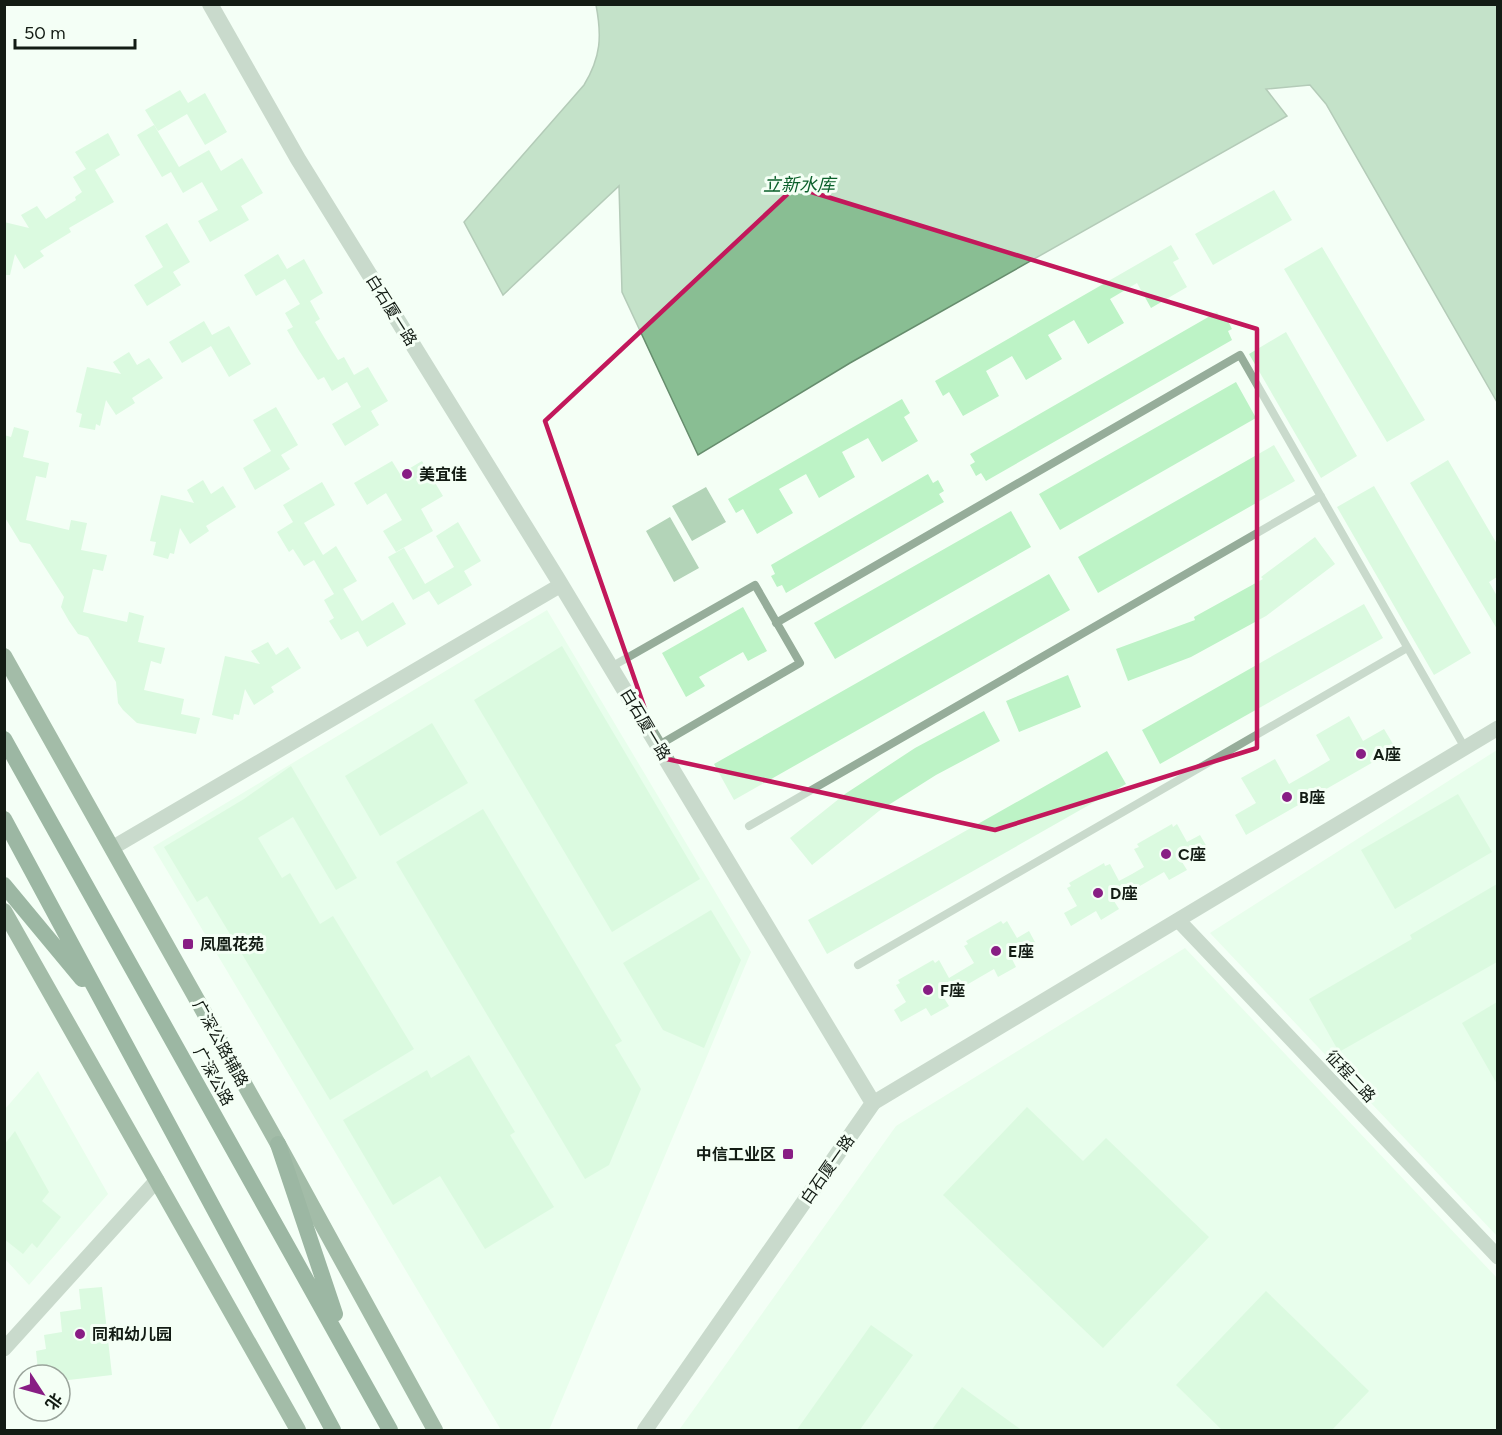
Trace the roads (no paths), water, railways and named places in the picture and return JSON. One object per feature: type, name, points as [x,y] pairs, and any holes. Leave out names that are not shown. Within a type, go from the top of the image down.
[{"type":"highway","name":"广深公路","points":[[4,739],[348,1352],[390,1431]]},
{"type":"highway","points":[[4,819],[332,1428]]},
{"type":"highway","points":[[4,885],[106,1009]]},
{"type":"highway","points":[[278,1144],[348,1352]]},
{"type":"main road","name":"广深公路辅路","points":[[4,656],[278,1144],[435,1431]]},
{"type":"main road","points":[[4,911],[298,1431]]},
{"type":"street","name":"白石厦一路","points":[[210,4],[298,159],[611,667],[873,1103],[645,1431]]},
{"type":"street","points":[[112,848],[561,585]]},
{"type":"street","points":[[873,1103],[1497,728]]},
{"type":"street","name":"征程二路","points":[[1178,920],[1497,1257]]},
{"type":"street","points":[[4,1349],[156,1180]]},
{"type":"lane","points":[[776,623],[1240,355],[1464,748]]},
{"type":"lane","points":[[749,826],[1321,496]]},
{"type":"lane","points":[[611,667],[754,585],[800,663],[658,745]]},
{"type":"lane","points":[[858,965],[1407,648]]},
{"type":"water","name":"立新水库","points":[[596,5],[1497,5],[1497,402],[1326,104],[1310,85],[1266,89],[1287,116],[850,363],[698,455],[622,292],[619,186],[503,295],[464,222],[584,85],[594,65],[599,46]]},
{"type":"place","name":"美宜佳","points":[[407,474]]},
{"type":"place","name":"A座","points":[[1361,754]]},
{"type":"place","name":"B座","points":[[1287,797]]},
{"type":"place","name":"C座","points":[[1166,854]]},
{"type":"place","name":"D座","points":[[1098,893]]},
{"type":"place","name":"凤凰花苑","points":[[188,944]]},
{"type":"place","name":"E座","points":[[996,951]]},
{"type":"place","name":"F座","points":[[928,990]]},
{"type":"place","name":"中信工业区","points":[[788,1154]]},
{"type":"place","name":"同和幼儿园","points":[[80,1334]]}]
